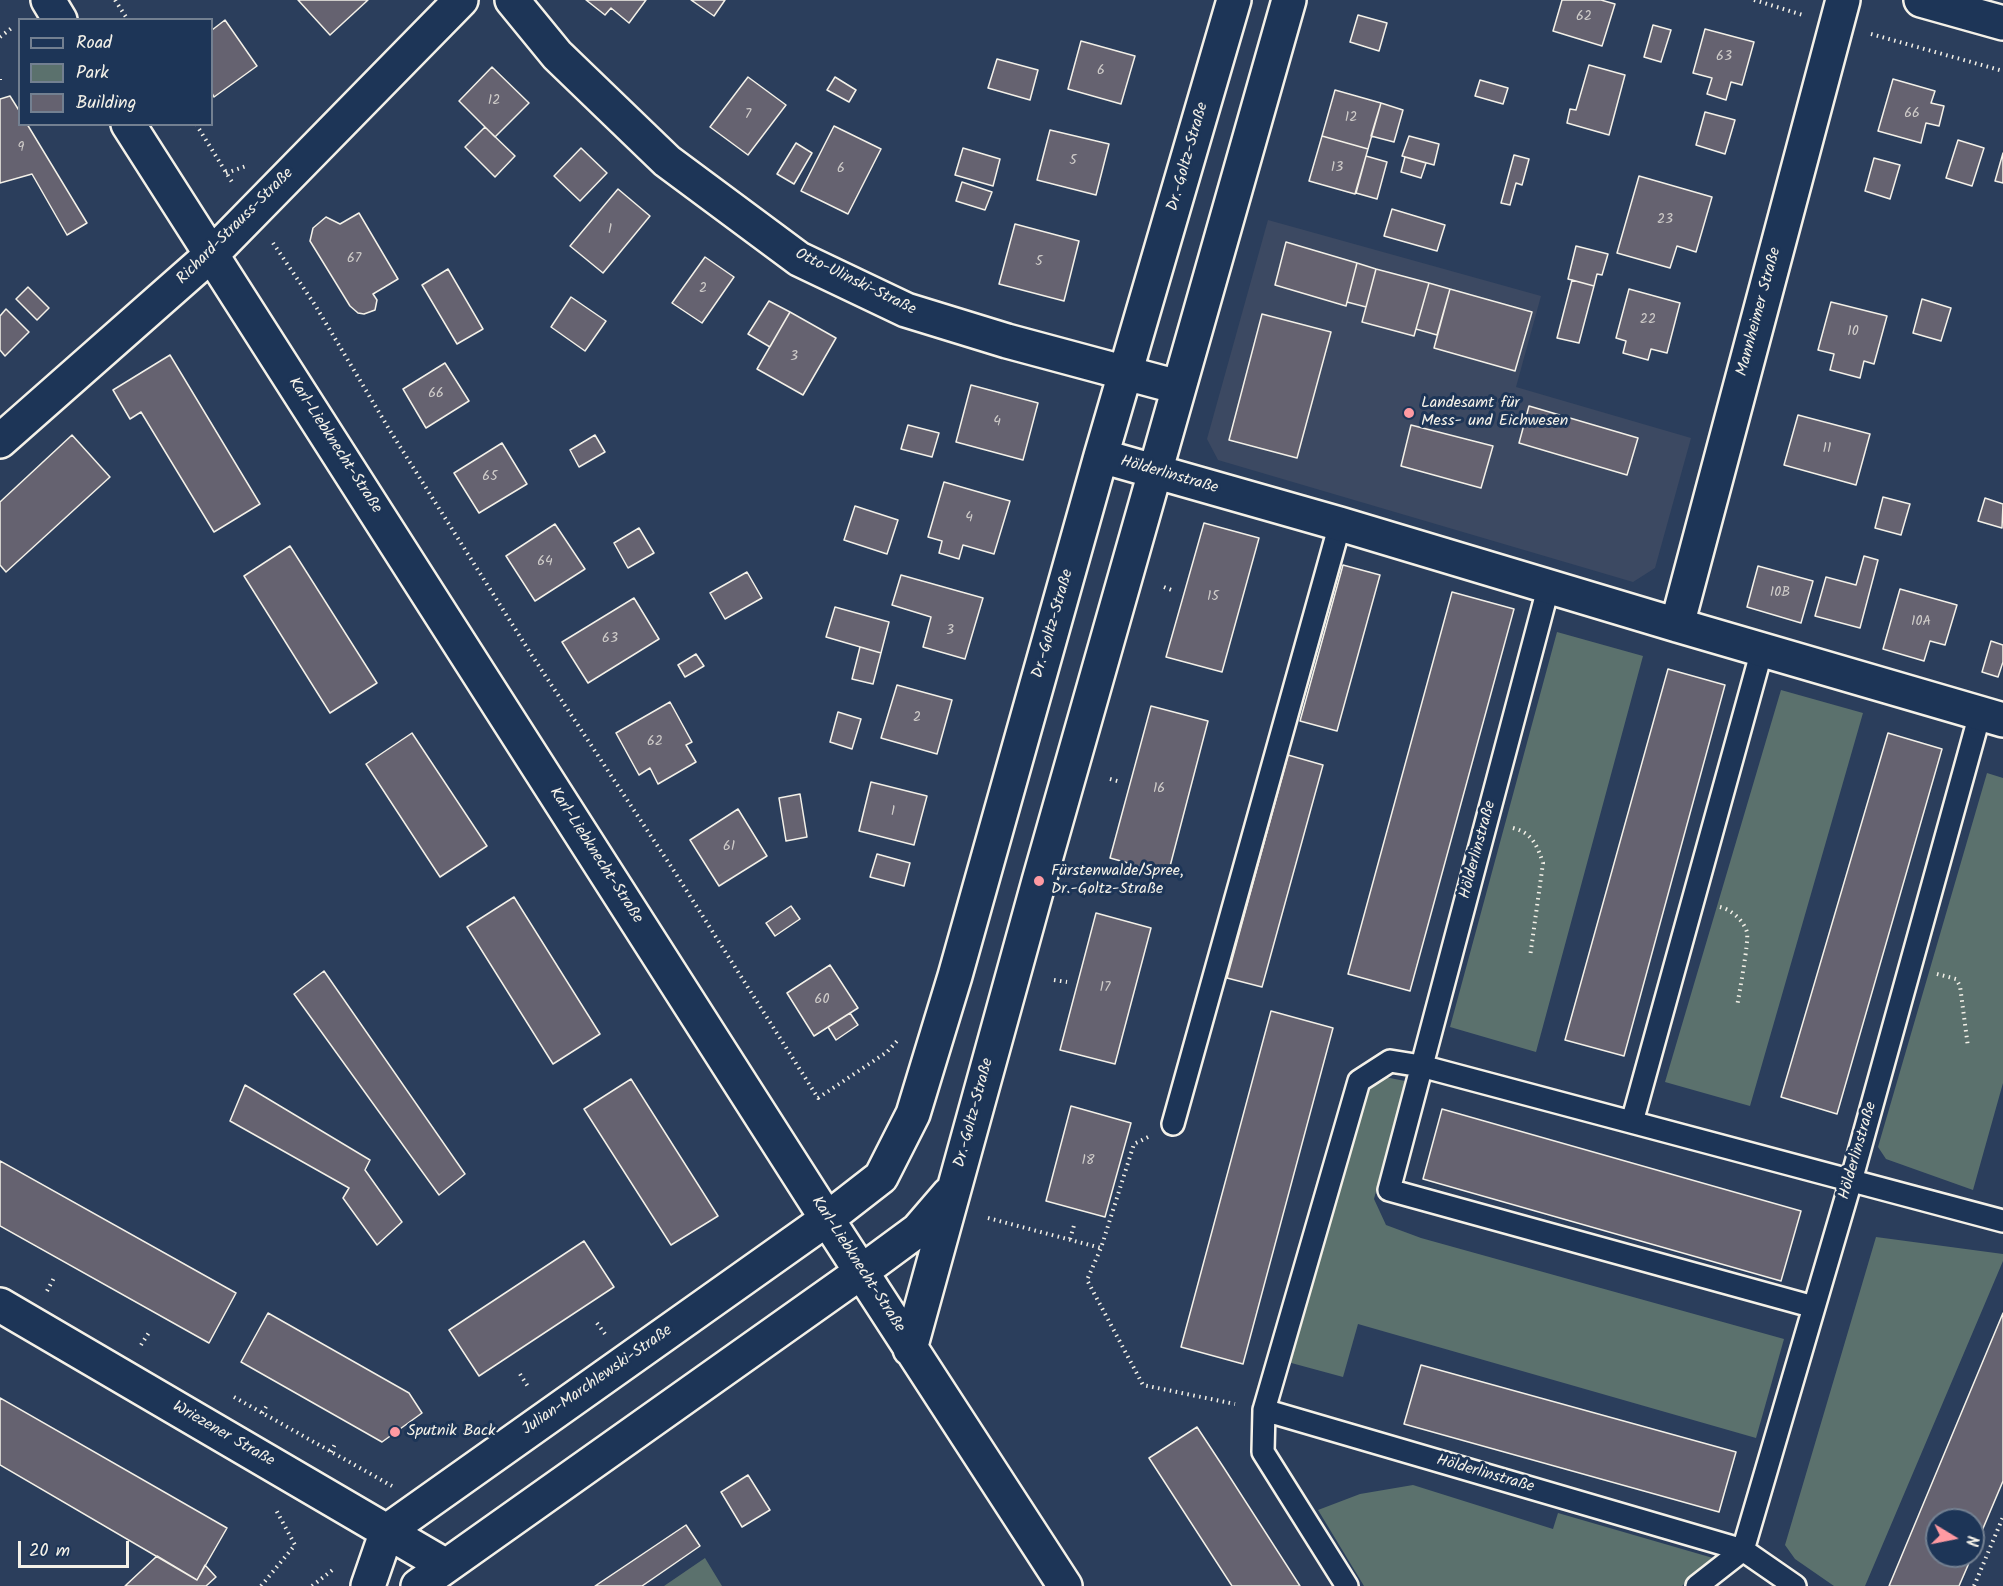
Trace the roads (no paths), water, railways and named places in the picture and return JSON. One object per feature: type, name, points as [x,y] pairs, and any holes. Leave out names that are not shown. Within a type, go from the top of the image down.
[{"type":"street","points":[[48,0],[59,18]]},
{"type":"street","name":"Richard-Strauss-Straße","points":[[0,441],[212,254],[460,0]]},
{"type":"street","name":"Otto-Ulinski-Straße","points":[[512,0],[557,55],[667,161],[799,259],[906,310],[1007,341],[1178,387]]},
{"type":"street","name":"Dr.-Goltz-Straße","points":[[827,1219],[881,1177],[913,1114],[959,964],[1101,456],[1234,0]]},
{"type":"street","name":"Dr.-Goltz-Straße","points":[[910,1349],[1154,471],[1289,0]]},
{"type":"street","points":[[1922,0],[2003,23]]},
{"type":"street","name":"Mannheimer Straße","points":[[1677,625],[1840,12]]},
{"type":"street","name":"Karl-Liebknecht-Straße","points":[[129,126],[910,1349],[1065,1586]]},
{"type":"street","name":"Hölderlinstraße","points":[[1101,456],[1549,585],[1991,717]]},
{"type":"street","name":"Dr.-Goltz-Straße","points":[[861,1272],[918,1230],[955,1187]]},
{"type":"street","name":"Julian-Marchlewski-Straße","points":[[387,1531],[827,1219]]},
{"type":"street","points":[[418,1586],[861,1272]]},
{"type":"street","name":"Wriezener Straße","points":[[0,1305],[446,1566]]},
{"type":"street","points":[[368,1586],[387,1531]]},
{"type":"lane","points":[[1173,1124],[1340,524]]},
{"type":"lane","name":"Hölderlinstraße","points":[[1549,585],[1389,1190],[1814,1307]]},
{"type":"lane","points":[[1632,1122],[1762,650]]},
{"type":"lane","name":"Hölderlinstraße","points":[[1264,1410],[1743,1550],[1851,1181],[1910,969],[1991,717]]},
{"type":"lane","points":[[1347,1586],[1263,1452],[1264,1410],[1359,1081],[1390,1061],[1421,1066],[2003,1221]]},
{"type":"lane","points":[[1697,1586],[1743,1550],[1795,1586]]},
{"type":"place","name":"Landesamt für Mess- und Eichwesen","points":[[1409,413]]},
{"type":"place","name":"Fürstenwalde/Spree, Dr.-Goltz-Straße","points":[[1039,881]]},
{"type":"place","name":"Sputnik Back","points":[[395,1432]]}]
